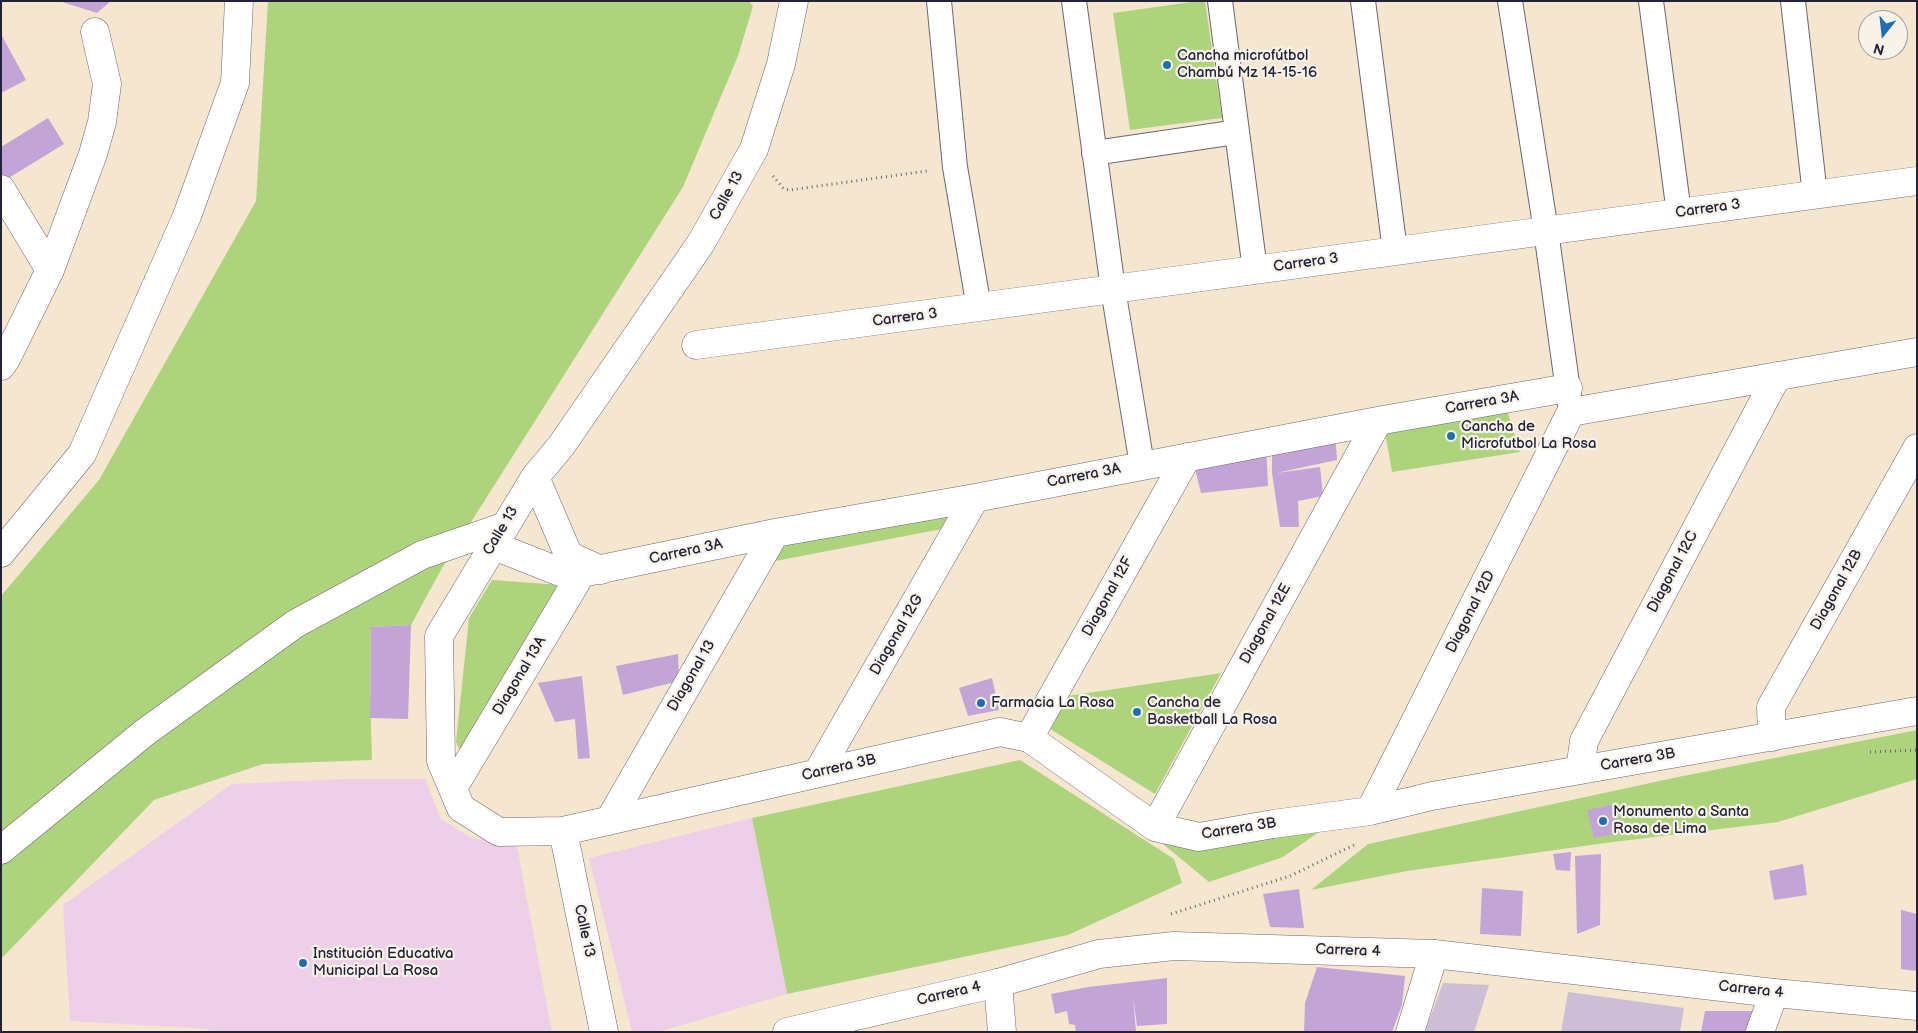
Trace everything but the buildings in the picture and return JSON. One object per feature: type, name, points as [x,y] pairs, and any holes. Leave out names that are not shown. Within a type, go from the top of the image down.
[{"type":"street","points":[[1,553],[82,454],[187,216],[235,83],[239,1]]},
{"type":"street","name":"Calle 13","points":[[604,1032],[563,831],[499,832],[461,808],[452,788],[442,760],[439,636],[535,476],[560,446],[701,243],[754,148],[781,64],[794,1]]},
{"type":"street","points":[[940,1],[955,167],[979,308]]},
{"type":"street","points":[[1074,1],[1113,289],[1142,465]]},
{"type":"street","points":[[1220,1],[1255,270]]},
{"type":"street","points":[[1364,1],[1395,251]]},
{"type":"street","points":[[1510,1],[1570,400]]},
{"type":"street","points":[[1651,1],[1679,213]]},
{"type":"street","points":[[1793,1],[1816,195]]},
{"type":"street","points":[[3,361],[50,270],[93,154],[102,122],[107,84],[95,32]]},
{"type":"street","points":[[1094,153],[1237,132]]},
{"type":"street","name":"Carrera 3","points":[[696,345],[1917,181]]},
{"type":"street","points":[[1,189],[50,270]]},
{"type":"street","name":"Carrera 3A","points":[[498,536],[560,572],[590,569],[1378,422],[1777,376],[1917,352]]},
{"type":"street","name":"Diagonal 12C","points":[[1580,770],[1584,741],[1777,376]]},
{"type":"street","name":"Diagonal 12D","points":[[1370,811],[1570,400]]},
{"type":"street","name":"Diagonal 12E","points":[[1155,827],[1378,422]]},
{"type":"street","name":"Diagonal 12B","points":[[1772,737],[1771,707],[1917,448]]},
{"type":"street","name":"Diagonal 12F","points":[[1029,738],[1187,457]]},
{"type":"street","points":[[535,476],[568,554],[590,569]]},
{"type":"street","name":"Diagonal 12G","points":[[818,772],[975,498]]},
{"type":"street","name":"Diagonal 13","points":[[609,821],[775,533]]},
{"type":"street","points":[[1,850],[144,734],[295,624],[422,555],[498,536]]},
{"type":"street","name":"Diagonal 13A","points":[[452,788],[590,569]]},
{"type":"street","name":"Carrera 3B","points":[[563,831],[1000,732],[1029,738],[1155,827],[1199,837],[1273,824],[1370,811],[1432,796],[1917,711]]},
{"type":"street","name":"Carrera 4","points":[[787,1032],[998,983],[1099,954],[1174,946],[1434,954],[1774,993],[1917,1006]]},
{"type":"street","points":[[1410,1032],[1434,954]]},
{"type":"street","points":[[998,983],[1002,1032]]},
{"type":"street","points":[[1760,1032],[1774,993]]},
{"type":"path","points":[[778,183],[784,189],[790,190],[955,167]]},
{"type":"path","points":[[1168,916],[1176,911],[1290,876],[1353,846],[1370,811]]},
{"type":"shaded area","name":"Institución Educativa Municipal La Rosa","points":[[344,779],[425,779],[441,819],[473,839],[516,841],[552,1032],[209,1032],[209,1029],[70,1021],[63,905],[232,784]]},
{"type":"shaded area","points":[[752,818],[787,994],[658,1032],[632,1032],[589,858]]},
{"type":"shaded area","points":[[1443,983],[1489,985],[1474,1032],[1425,1032]]},
{"type":"shaded area","points":[[1568,992],[1684,1008],[1680,1032],[1561,1032]]},
{"type":"green space","points":[[268,1],[749,1],[753,6],[738,56],[683,187],[442,568],[411,625],[371,627],[372,760],[263,764],[154,800],[1,959],[1,596],[99,480],[256,201]]},
{"type":"green space","name":"Cancha microfútbol Chambú Mz 14-15-16","points":[[1205,1],[1222,118],[1130,130],[1113,13]]},
{"type":"green space","name":"Cancha de Microfutbol La Rosa","points":[[1505,404],[1520,452],[1392,472],[1383,421]]},
{"type":"green space","points":[[960,503],[947,528],[765,563],[782,537]]},
{"type":"green space","points":[[492,580],[560,585],[463,757],[456,742],[469,618]]},
{"type":"green space","points":[[1221,673],[1155,794],[1047,727],[1061,697]]},
{"type":"green space","points":[[1917,730],[1917,779],[1778,822],[1605,843],[1407,871],[1311,890],[1368,844],[1678,777]]},
{"type":"green space","points":[[1020,760],[1174,859],[1182,883],[1068,935],[787,994],[752,818]]},
{"type":"green space","points":[[1339,818],[1283,857],[1209,882],[1163,844]]},
{"type":"place","name":"Cancha microfútbol Chambú Mz 14-15-16","points":[[1167,65]]},
{"type":"place","name":"Cancha de Microfutbol La Rosa","points":[[1451,436]]},
{"type":"place","name":"Farmacia La Rosa","points":[[981,703]]},
{"type":"place","name":"Cancha de Basketball La Rosa","points":[[1137,712]]},
{"type":"place","name":"Monumento a Santa Rosa de Lima","points":[[1603,821]]},
{"type":"place","name":"Institución Educativa Municipal La Rosa","points":[[303,963]]}]
